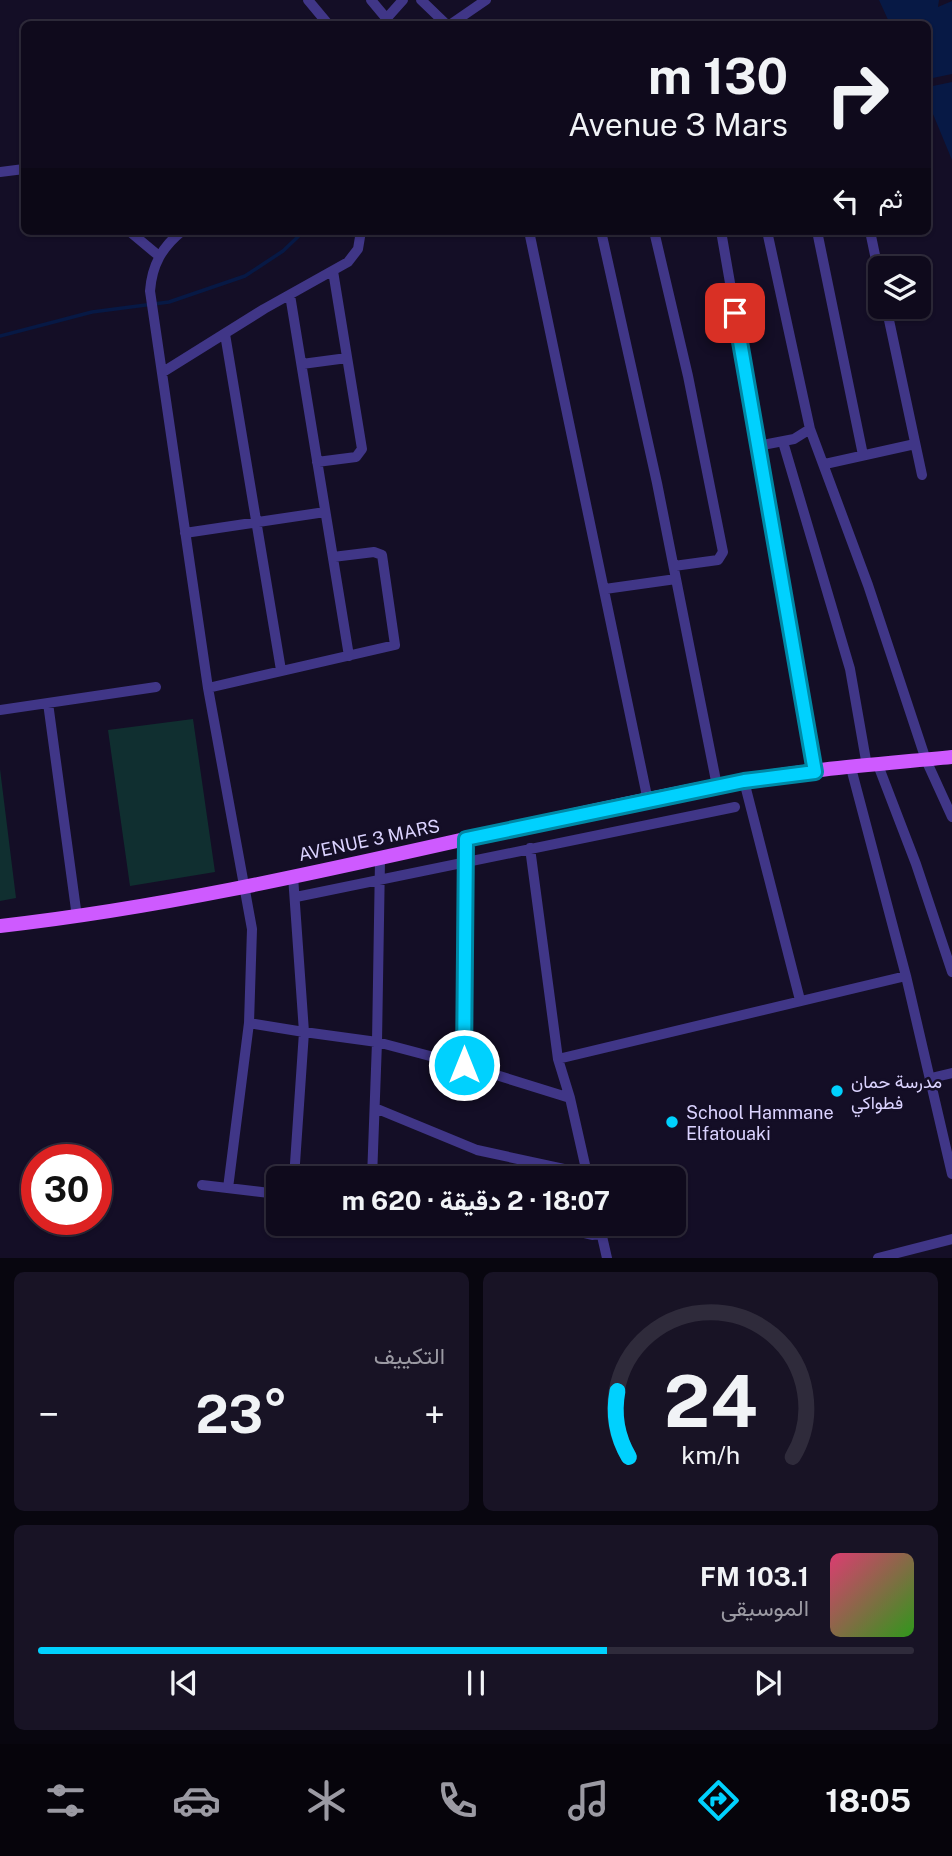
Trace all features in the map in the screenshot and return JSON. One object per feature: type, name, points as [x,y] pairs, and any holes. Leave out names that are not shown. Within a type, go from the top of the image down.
[{"type":"main road","name":"AVENUE 3 MARS","points":[[0,926],[77,917],[243,887],[744,781],[952,757]]},
{"type":"street","points":[[308,0],[326,21]]},
{"type":"street","points":[[371,0],[388,21]]},
{"type":"street","points":[[390,21],[402,0]]},
{"type":"street","points":[[421,0],[443,21]]},
{"type":"street","points":[[456,21],[486,0]]},
{"type":"street","points":[[0,172],[21,169]]},
{"type":"street","points":[[135,235],[159,256]]},
{"type":"street","points":[[178,235],[159,256],[150,291],[208,688],[252,929],[249,1023],[228,1188]]},
{"type":"street","points":[[163,372],[354,257],[360,235]]},
{"type":"street","points":[[530,235],[648,801]]},
{"type":"street","points":[[602,235],[674,566],[717,786]]},
{"type":"street","points":[[655,235],[688,376],[723,551],[718,560],[674,566]]},
{"type":"street","points":[[722,235],[815,772]]},
{"type":"street","points":[[768,235],[810,429],[825,464],[926,760],[952,817]]},
{"type":"street","points":[[818,235],[863,455]]},
{"type":"street","points":[[871,235],[875,256]]},
{"type":"street","points":[[317,462],[356,457],[362,449],[333,271]]},
{"type":"street","points":[[290,295],[349,656]]},
{"type":"street","points":[[889,319],[922,475]]},
{"type":"street","points":[[225,334],[281,670]]},
{"type":"street","points":[[302,364],[347,358]]},
{"type":"street","points":[[757,446],[783,442],[810,429]]},
{"type":"street","points":[[783,442],[850,669],[873,765],[916,864],[952,972]]},
{"type":"street","points":[[825,464],[915,444]]},
{"type":"street","points":[[185,533],[325,512]]},
{"type":"street","points":[[208,688],[393,647],[396,642],[383,559],[377,552],[333,556]]},
{"type":"street","points":[[605,589],[676,579]]},
{"type":"street","points":[[0,710],[156,687]]},
{"type":"street","points":[[48,703],[77,917]]},
{"type":"street","points":[[851,768],[906,976],[952,1174]]},
{"type":"street","points":[[744,781],[800,1000]]},
{"type":"street","points":[[296,897],[735,807]]},
{"type":"street","points":[[464,1065],[466,839]]},
{"type":"street","points":[[530,848],[558,1059],[586,1166]]},
{"type":"street","points":[[373,1166],[380,860]]},
{"type":"street","points":[[293,876],[304,1032],[295,1166]]},
{"type":"street","points":[[558,1059],[906,976]]},
{"type":"street","points":[[249,1023],[377,1042],[464,1065],[570,1098]]},
{"type":"street","points":[[931,1078],[952,1073]]},
{"type":"street","points":[[375,1108],[477,1150],[545,1166]]},
{"type":"street","points":[[202,1185],[266,1193]]},
{"type":"street","points":[[602,1236],[607,1258]]},
{"type":"street","points":[[878,1258],[952,1239]]},
{"type":"green space","points":[[193,719],[215,872],[130,886],[108,730]]},
{"type":"green space","points":[[0,769],[16,898],[0,901]]},
{"type":"water","points":[[879,0],[939,0],[938,7],[952,1],[952,74],[931,78],[931,21],[889,21]]},
{"type":"water","points":[[952,82],[952,160],[931,109],[931,86]]},
{"type":"waterway","points":[[0,336],[92,312],[169,302],[245,276],[283,251],[300,235]]},
{"type":"place","name":"مدرسة حمان فطواكي","points":[[837,1091]]},
{"type":"place","name":"School Hammane Elfatouaki","points":[[672,1122]]},
{"type":"route","points":[[464,1065],[466,839],[744,781],[815,772],[735,313]]}]
